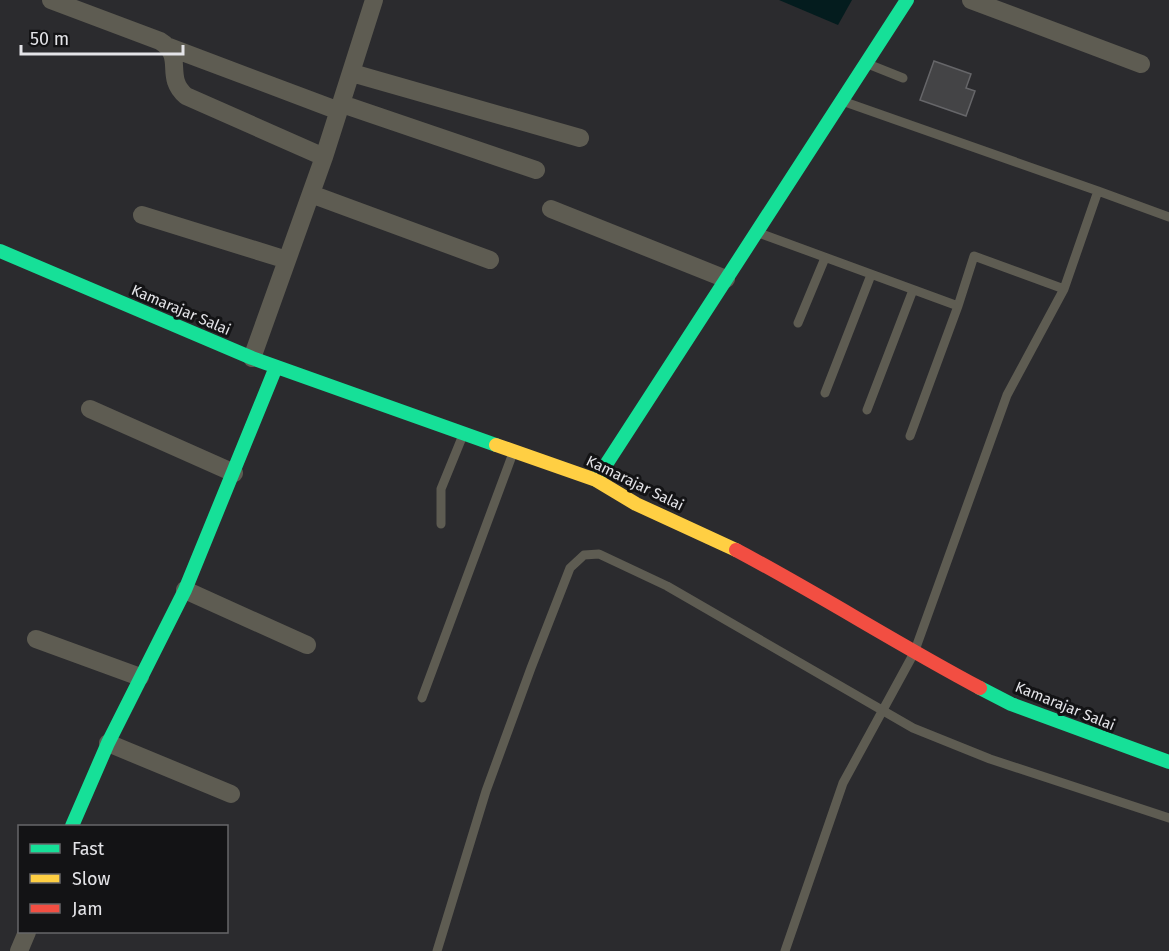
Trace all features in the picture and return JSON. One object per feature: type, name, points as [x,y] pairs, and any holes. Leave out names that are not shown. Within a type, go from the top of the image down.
[{"type":"main road","points":[[596,480],[907,0]]},
{"type":"main road","name":"Kamarajar Salai","points":[[0,251],[252,358],[596,480],[636,504],[712,538],[788,578],[914,653],[1011,704],[1169,762]]},
{"type":"main road","points":[[72,825],[140,676],[185,590],[276,367]]},
{"type":"street","points":[[51,0],[160,41],[169,47],[340,107],[536,170]]},
{"type":"street","points":[[252,358],[324,157],[374,0]]},
{"type":"street","points":[[971,0],[1141,64]]},
{"type":"street","points":[[169,47],[173,55],[174,83],[178,90],[186,96],[324,157]]},
{"type":"street","points":[[352,73],[580,138]]},
{"type":"street","points":[[311,194],[490,260]]},
{"type":"street","points":[[551,209],[726,279]]},
{"type":"street","points":[[142,215],[287,260]]},
{"type":"street","points":[[90,409],[234,473]]},
{"type":"street","points":[[185,590],[307,645]]},
{"type":"street","points":[[36,639],[140,676]]},
{"type":"street","points":[[108,743],[231,794]]},
{"type":"street","points":[[19,951],[27,933]]},
{"type":"lane","points":[[865,63],[903,78]]},
{"type":"lane","points":[[842,101],[1169,217]]},
{"type":"lane","points":[[785,951],[843,783],[914,653],[1007,395],[1064,289],[1098,191]]},
{"type":"lane","points":[[756,232],[958,306]]},
{"type":"lane","points":[[910,436],[974,256],[1064,289]]},
{"type":"lane","points":[[798,323],[825,258]]},
{"type":"lane","points":[[825,393],[871,274]]},
{"type":"lane","points":[[867,410],[914,290]]},
{"type":"lane","points":[[441,524],[441,489],[464,433]]},
{"type":"lane","points":[[422,698],[514,451]]},
{"type":"lane","points":[[437,951],[486,791],[531,668],[570,568],[584,555],[599,554],[667,586],[914,728],[990,759],[1169,818]]},
{"type":"water","points":[[779,0],[852,0],[838,25]]},
{"type":"building","points":[[934,61],[971,74],[966,88],[975,91],[966,116],[920,100]]},
{"type":"traffic: fast","points":[[596,480],[907,0]]},
{"type":"traffic: fast","points":[[0,251],[252,358],[496,445]]},
{"type":"traffic: fast","points":[[72,825],[108,743],[185,590],[276,367]]},
{"type":"traffic: fast","points":[[980,688],[1011,704],[1169,762]]},
{"type":"traffic: slow","points":[[496,445],[596,480],[636,504],[736,550]]},
{"type":"traffic: jam","points":[[736,550],[980,688]]}]
